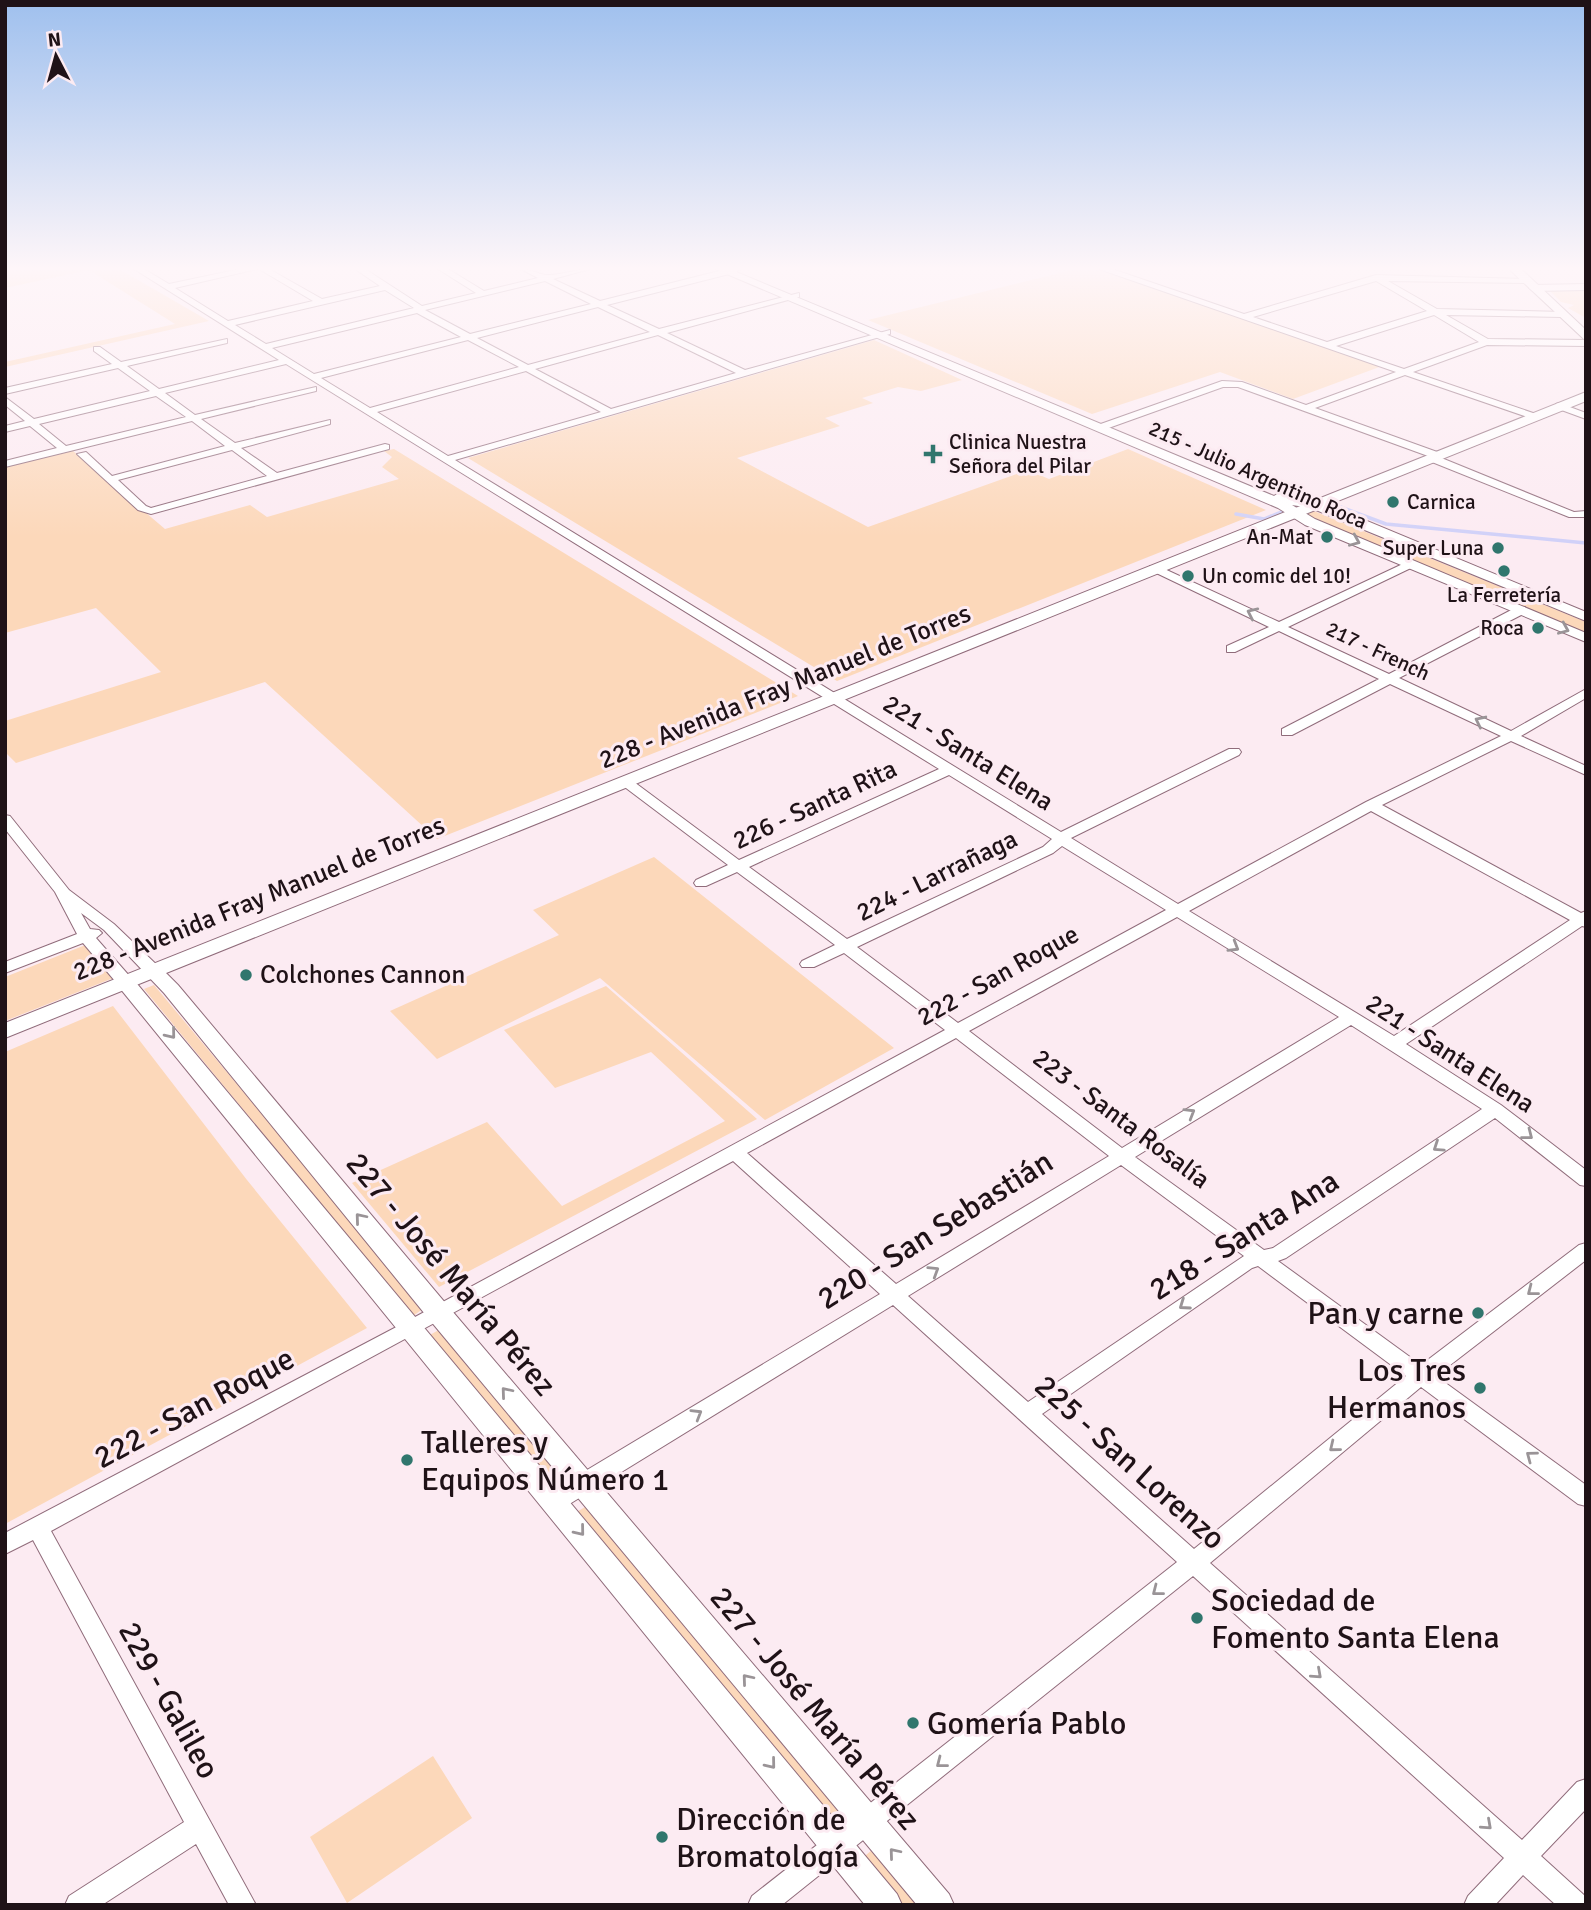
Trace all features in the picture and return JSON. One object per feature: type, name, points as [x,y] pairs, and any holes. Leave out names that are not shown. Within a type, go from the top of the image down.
[{"type":"main road","name":"228 - Avenida Fray Manuel de Torres","points":[[5,1031],[1586,396]]},
{"type":"street","points":[[110,358],[275,477]]},
{"type":"street","points":[[5,391],[149,358]]},
{"type":"street","name":"221 - Santa Elena","points":[[281,358],[1394,1044],[1495,1109],[1586,1180]]},
{"type":"street","points":[[313,377],[386,358]]},
{"type":"street","points":[[508,358],[609,412]]},
{"type":"street","points":[[369,411],[563,358]]},
{"type":"street","points":[[712,358],[744,373]]},
{"type":"street","points":[[445,460],[797,358]]},
{"type":"street","name":"215 - Julio Argentino Roca","points":[[940,358],[1292,501],[1314,504],[1586,617]]},
{"type":"street","points":[[1364,358],[1533,416]]},
{"type":"street","points":[[1307,408],[1441,358]]},
{"type":"street","points":[[5,429],[286,361]]},
{"type":"street","points":[[1104,426],[1222,384],[1238,384],[1434,456],[1580,515]]},
{"type":"street","points":[[5,464],[327,386]]},
{"type":"street","points":[[5,400],[65,450]]},
{"type":"street","points":[[1559,406],[1586,416]]},
{"type":"street","points":[[111,479],[327,422]]},
{"type":"street","name":"215 - Julio Argentino Roca","points":[[1104,426],[1411,564],[1586,638]]},
{"type":"street","points":[[82,454],[142,508],[151,511],[413,440]]},
{"type":"street","points":[[1231,649],[1411,564]]},
{"type":"street","name":"217 - French","points":[[1154,568],[1586,771]]},
{"type":"street","points":[[1287,732],[1521,611]]},
{"type":"street","name":"222 - San Roque","points":[[5,1544],[411,1328],[1371,805],[1511,736],[1586,693]]},
{"type":"street","name":"224 - Larrañaga","points":[[808,964],[1048,850],[1072,830],[1234,752]]},
{"type":"street","name":"226 - Santa Rita","points":[[701,883],[949,770]]},
{"type":"street","name":"223 - Santa Rosalía","points":[[625,782],[1120,1155],[1586,1497]]},
{"type":"street","points":[[1371,805],[1584,919],[1394,1044]]},
{"type":"street","name":"227 - José María Pérez","points":[[8,827],[62,891],[108,928],[171,989],[438,1312],[938,1905]]},
{"type":"street","name":"227 - José María Pérez","points":[[62,891],[86,936],[886,1905]]},
{"type":"street","points":[[5,968],[108,928]]},
{"type":"street","name":"220 - San Sebastián","points":[[555,1501],[1350,1017]]},
{"type":"street","name":"218 - Santa Ana","points":[[1026,1414],[1245,1263],[1279,1253],[1495,1109]]},
{"type":"street","name":"225 - San Lorenzo","points":[[735,1152],[1576,1905]]},
{"type":"street","points":[[761,1905],[1193,1563],[1422,1375],[1586,1250]]},
{"type":"street","name":"229 - Galileo","points":[[37,1527],[243,1905]]},
{"type":"street","points":[[1477,1905],[1586,1791]]},
{"type":"street","points":[[78,1905],[200,1827]]},
{"type":"shaded area","points":[[22,358],[44,358],[5,367],[5,362]]},
{"type":"shaded area","points":[[812,358],[914,358],[962,380],[921,391],[898,387],[862,398],[873,403],[825,418],[840,426],[737,458],[868,527],[1028,470],[1049,479],[1128,449],[1266,510],[837,681],[468,458]]},
{"type":"shaded area","points":[[959,358],[1359,358],[1382,366],[1293,399],[1220,372],[1092,414]]},
{"type":"shaded area","points":[[394,449],[798,696],[437,839],[265,682],[16,763],[5,752],[5,721],[161,672],[96,608],[5,633],[5,466],[72,450],[165,529],[250,505],[267,517],[399,479],[382,467],[392,457],[384,451]]},
{"type":"shaded area","points":[[1314,511],[1586,622],[1586,636],[1310,520],[1305,512]]},
{"type":"shaded area","points":[[654,857],[894,1048],[765,1120],[600,978],[437,1059],[390,1011],[559,935],[533,910]]},
{"type":"shaded area","points":[[98,940],[126,973],[5,1021],[5,977]]},
{"type":"shaded area","points":[[154,985],[424,1308],[413,1316],[144,989]]},
{"type":"shaded area","points":[[606,986],[757,1119],[439,1287],[352,1183],[487,1122],[562,1206],[725,1121],[651,1052],[555,1088],[504,1030]]},
{"type":"shaded area","points":[[113,1006],[247,1180],[367,1328],[5,1524],[5,1052]]},
{"type":"shaded area","points":[[444,1327],[570,1480],[554,1489],[428,1336]]},
{"type":"shaded area","points":[[590,1504],[846,1810],[828,1824],[575,1513]]},
{"type":"shaded area","points":[[433,1756],[472,1818],[347,1903],[310,1837]]},
{"type":"shaded area","points":[[878,1845],[928,1905],[897,1905],[860,1860]]},
{"type":"waterway","points":[[1330,503],[1386,524],[1586,543]]},
{"type":"waterway","points":[[1236,514],[1264,519],[1286,510]]},
{"type":"place","name":"Clinica Nuestra Señora del Pilar","points":[[933,454]]},
{"type":"place","name":"Carnica","points":[[1393,502]]},
{"type":"place","name":"An-Mat","points":[[1327,537]]},
{"type":"place","name":"Super Luna","points":[[1498,548]]},
{"type":"place","name":"La Ferretería","points":[[1504,571]]},
{"type":"place","name":"Un comic del 10!","points":[[1188,576]]},
{"type":"place","name":"Roca","points":[[1538,628]]},
{"type":"place","name":"Colchones Cannon","points":[[246,975]]},
{"type":"place","name":"Pan y carne","points":[[1478,1313]]},
{"type":"place","name":"Los Tres Hermanos","points":[[1480,1388]]},
{"type":"place","name":"Talleres y Equipos Número 1","points":[[407,1460]]},
{"type":"place","name":"Sociedad de Fomento Santa Elena","points":[[1197,1618]]},
{"type":"place","name":"Gomería Pablo","points":[[913,1723]]},
{"type":"place","name":"Dirección de Bromatología","points":[[662,1837]]}]
